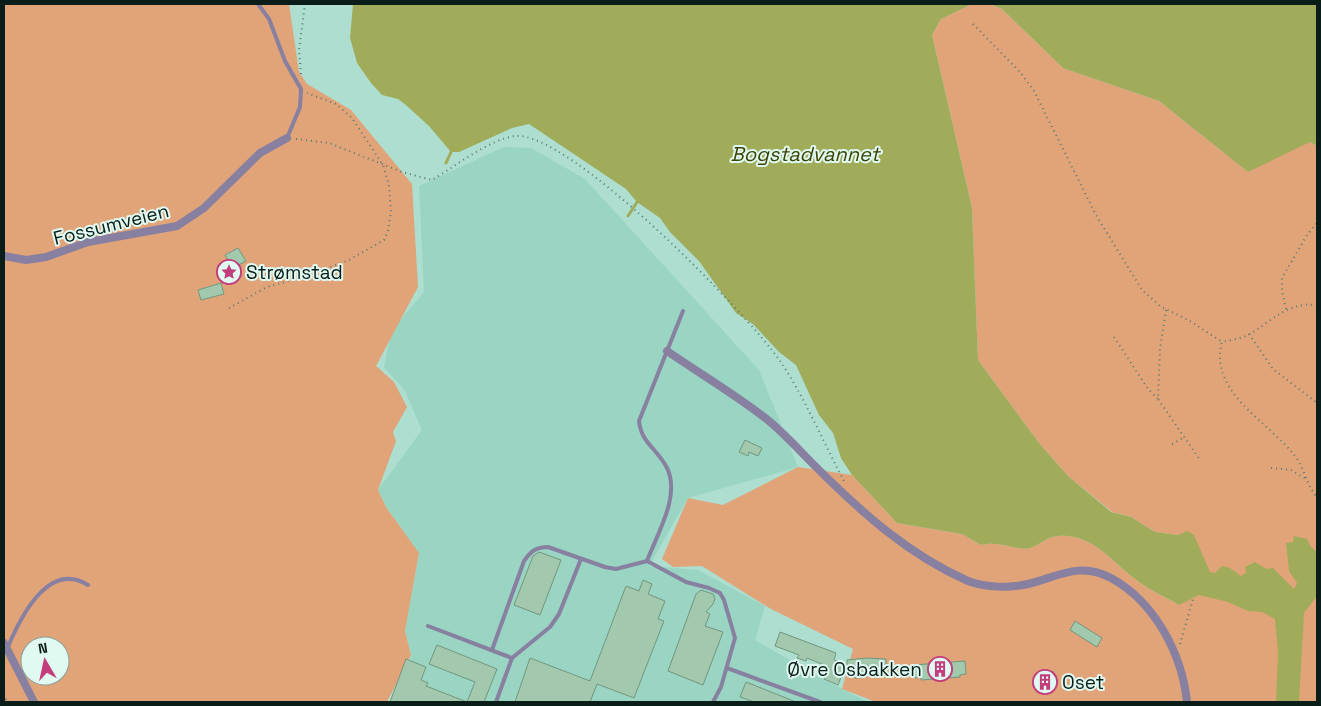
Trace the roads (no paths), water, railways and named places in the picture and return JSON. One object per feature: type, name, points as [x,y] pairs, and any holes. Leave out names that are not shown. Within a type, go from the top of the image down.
[{"type":"street","name":"Fossumveien","points":[[4,256],[26,260],[46,257],[88,242],[177,226],[204,208],[260,153],[287,138]]},
{"type":"street","points":[[667,351],[765,417],[858,508],[898,542],[936,566],[971,582],[999,587],[1027,584],[1064,571],[1086,571],[1111,577],[1144,603],[1157,620],[1176,656],[1186,689],[1187,702]]},
{"type":"street","points":[[6,646],[34,702]]},
{"type":"lane","points":[[258,4],[269,18],[285,61],[302,90],[300,106],[287,138]]},
{"type":"lane","points":[[647,561],[667,507],[671,481],[666,466],[640,432],[639,421],[683,311]]},
{"type":"lane","points":[[492,650],[524,561],[531,552],[539,547],[548,547],[616,569],[647,561],[686,582],[720,593],[727,607],[735,638],[721,687],[713,702]]},
{"type":"lane","points":[[496,702],[512,658],[550,627],[559,614],[581,559]]},
{"type":"lane","points":[[6,646],[27,609],[53,583],[61,579],[73,578],[88,585]]},
{"type":"lane","points":[[428,626],[512,658]]},
{"type":"lane","points":[[726,668],[820,702]]},
{"type":"water","name":"Bogstadvannet","points":[[353,4],[972,4],[941,19],[932,35],[972,208],[978,360],[1039,443],[1068,476],[1111,512],[1131,517],[1155,532],[1178,535],[1187,531],[1194,535],[1210,572],[1215,573],[1222,566],[1230,568],[1241,576],[1246,573],[1245,567],[1255,562],[1267,569],[1273,568],[1294,589],[1297,583],[1289,571],[1286,543],[1293,542],[1294,536],[1307,539],[1311,547],[1317,552],[1317,596],[1304,613],[1299,702],[1276,702],[1278,652],[1275,619],[1262,612],[1248,611],[1228,602],[1199,595],[1179,605],[1144,585],[1093,544],[1071,536],[1054,536],[1034,547],[1025,549],[994,544],[981,545],[962,534],[897,523],[852,475],[841,458],[833,433],[819,415],[796,365],[779,352],[753,324],[736,313],[699,261],[670,232],[660,218],[637,202],[626,189],[529,124],[512,128],[459,152],[451,152],[429,126],[406,105],[398,99],[382,95],[357,63],[350,38]]},
{"type":"water","points":[[990,4],[1317,4],[1317,146],[1310,142],[1248,172],[1159,101],[1063,68],[1002,9]]},
{"type":"waterway","points":[[446,163],[451,152]]},
{"type":"waterway","points":[[628,216],[637,202]]},
{"type":"place","name":"Strømstad","points":[[229,272]]},
{"type":"place","name":"Øvre Osbakken","points":[[940,669]]},
{"type":"place","name":"Oset","points":[[1045,682]]}]
